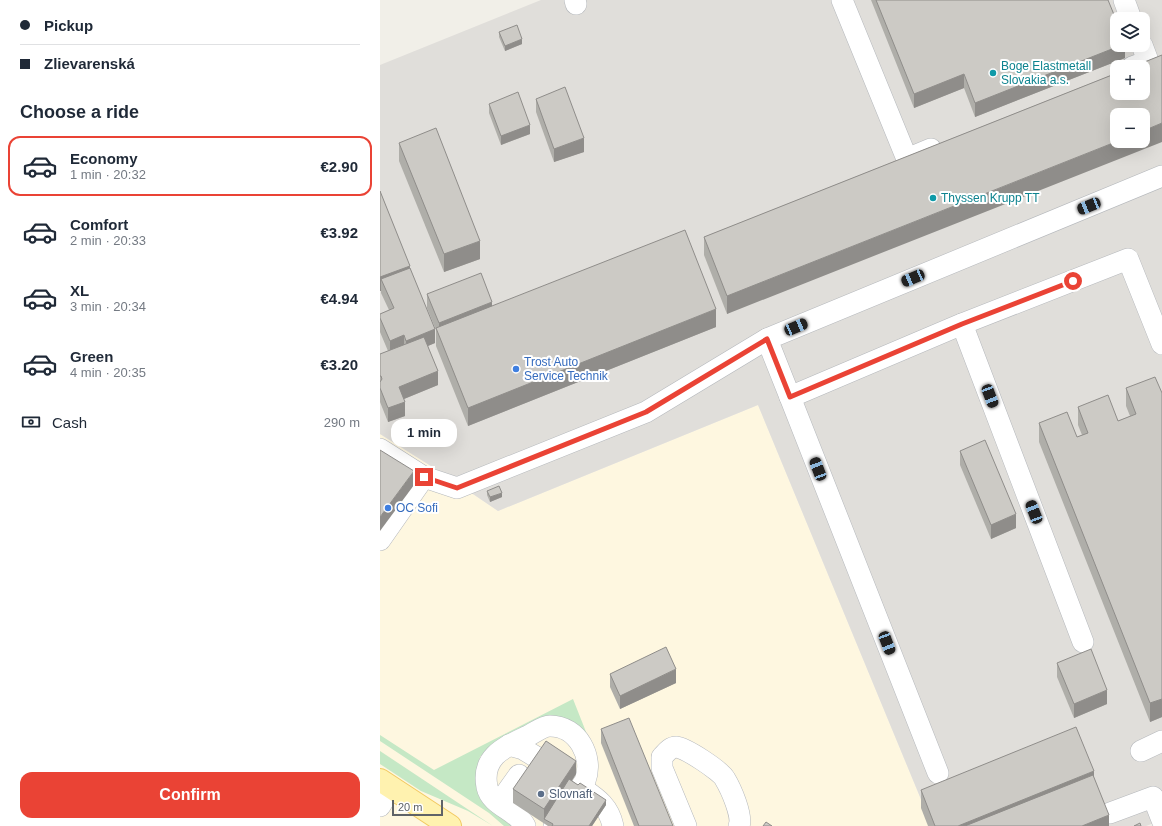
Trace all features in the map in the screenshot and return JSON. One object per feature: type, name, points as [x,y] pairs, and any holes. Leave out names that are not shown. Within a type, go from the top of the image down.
[{"type":"main road","points":[[384,791],[450,826]]},
{"type":"street","points":[[842,0],[907,159],[950,141]]},
{"type":"street","points":[[1124,0],[1129,12]]},
{"type":"street","points":[[380,449],[424,477],[457,488],[646,412],[767,339],[1162,176]]},
{"type":"street","points":[[790,397],[962,324],[1128,259],[1162,344]]},
{"type":"street","points":[[962,324],[1083,642]]},
{"type":"street","points":[[767,339],[938,773]]},
{"type":"street","points":[[380,540],[424,477]]},
{"type":"street","points":[[525,826],[520,819],[499,803],[487,789],[486,776],[490,761],[497,752],[548,726],[567,730],[576,737],[583,747],[588,760],[588,773],[569,807]]},
{"type":"street","points":[[1141,751],[1162,742]]},
{"type":"street","points":[[509,745],[523,749],[541,760]]},
{"type":"street","points":[[686,826],[662,768],[662,757],[668,750],[676,747],[684,750],[720,772],[725,779],[740,814],[741,821],[739,826]]},
{"type":"street","points":[[499,803],[519,775]]},
{"type":"street","points":[[1110,813],[1153,797],[1162,820]]},
{"type":"street","points":[[569,807],[601,802],[609,813],[612,826]]},
{"type":"street","points":[[569,807],[596,820],[602,826]]},
{"type":"shaded area","points":[[541,0],[1162,0],[1162,826],[1154,823],[1146,826],[932,826],[758,405],[498,511],[442,473],[380,434],[380,65]]},
{"type":"shaded area","points":[[758,405],[932,826],[380,826],[380,434],[442,473],[498,511]]},
{"type":"green space","points":[[573,699],[590,742],[576,726],[489,747],[480,757],[476,776],[515,826],[504,826],[489,813],[380,741],[380,735],[434,770]]},
{"type":"green space","points":[[380,751],[493,826],[468,811],[421,791],[380,764]]},
{"type":"building","name":"Boge Elastmetall Slovakia a.s.","points":[[876,0],[1108,0],[1113,12],[1110,12],[1110,50],[975,103],[964,74],[914,94]]},
{"type":"building","points":[[517,25],[522,39],[505,46],[499,32]]},
{"type":"building","name":"Thyssen Krupp TT","points":[[1162,55],[1162,123],[1150,128],[1150,108],[1110,108],[1110,144],[727,296],[704,237],[1110,76],[1110,100],[1150,100],[1150,60]]},
{"type":"building","points":[[565,87],[584,138],[554,149],[536,99]]},
{"type":"building","points":[[518,92],[530,125],[501,136],[489,104]]},
{"type":"building","points":[[436,128],[480,241],[444,254],[399,143]]},
{"type":"building","points":[[380,191],[410,266],[380,277]]},
{"type":"building","points":[[685,230],[716,309],[468,408],[436,328]]},
{"type":"building","points":[[410,268],[435,329],[406,341],[404,335],[390,341],[380,318],[380,314],[394,308],[381,279]]},
{"type":"building","points":[[481,273],[492,302],[439,323],[427,294]]},
{"type":"building","points":[[424,337],[438,371],[399,387],[405,402],[388,408],[380,388],[380,382],[382,379],[380,376],[380,354]]},
{"type":"building","points":[[1155,377],[1162,393],[1162,699],[1150,703],[1039,423],[1067,412],[1077,437],[1088,433],[1078,407],[1108,395],[1118,421],[1136,414],[1126,388]]},
{"type":"building","points":[[985,440],[1016,514],[991,525],[960,451]]},
{"type":"building","name":"OC Sofi","points":[[380,450],[414,471],[380,517]]},
{"type":"building","points":[[499,486],[502,493],[490,497],[487,491]]},
{"type":"building","points":[[666,647],[676,669],[620,696],[610,674]]},
{"type":"building","points":[[1091,649],[1107,690],[1074,704],[1057,663]]},
{"type":"building","points":[[629,718],[673,826],[639,826],[601,729]]},
{"type":"building","points":[[1076,727],[1094,771],[958,826],[935,826],[921,790]]},
{"type":"building","name":"Slovnaft","points":[[546,741],[576,761],[544,809],[513,789]]},
{"type":"building","points":[[1093,775],[1109,815],[1082,826],[965,826]]},
{"type":"building","points":[[569,779],[578,785],[580,783],[606,800],[589,826],[552,826],[553,824],[544,819]]},
{"type":"building","points":[[766,822],[772,826],[763,826]]},
{"type":"building","points":[[1140,823],[1141,826],[1134,826]]},
{"type":"place","name":"Boge Elastmetall Slovakia a.s.","points":[[993,73]]},
{"type":"place","name":"Thyssen Krupp TT","points":[[933,198]]},
{"type":"place","name":"Trost Auto Service Technik","points":[[516,369]]},
{"type":"place","name":"OC Sofi","points":[[388,508]]},
{"type":"place","name":"Slovnaft","points":[[541,794]]},
{"type":"route","points":[[424,477],[457,488],[646,412],[767,339],[790,397],[962,324],[1073,281]]}]
